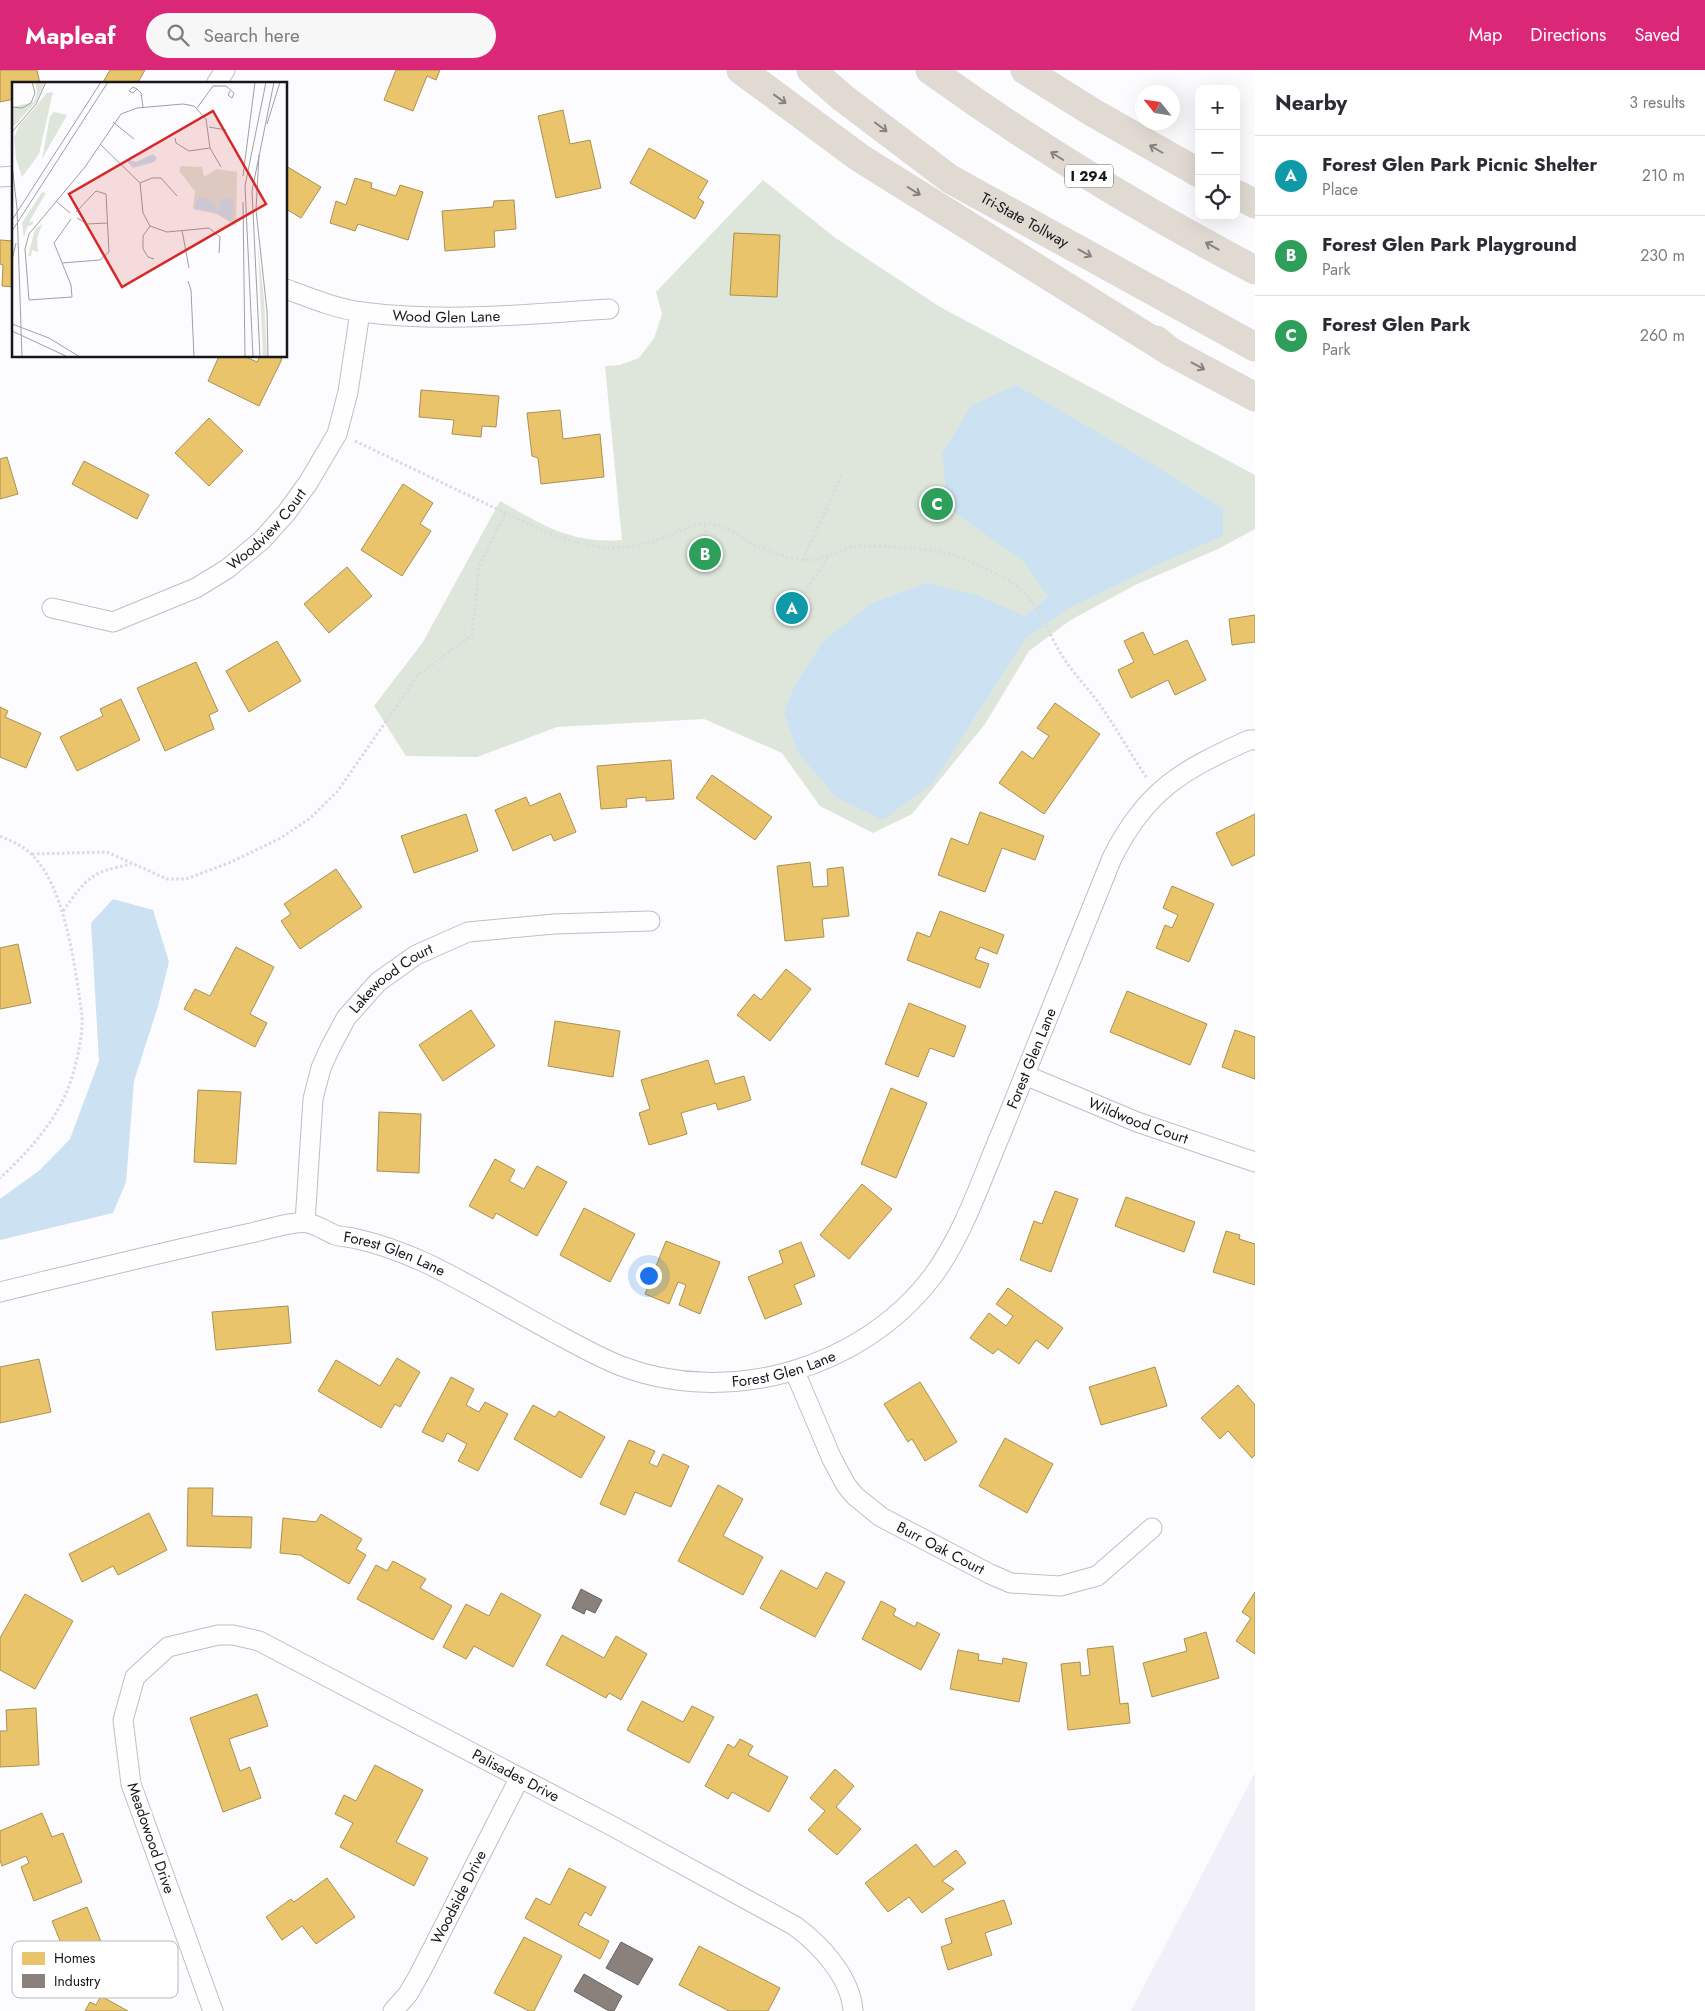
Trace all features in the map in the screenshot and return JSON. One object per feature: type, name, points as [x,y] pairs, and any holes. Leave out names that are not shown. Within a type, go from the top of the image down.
[{"type":"highway","points":[[741,70],[860,158],[1171,352],[1255,396]]},
{"type":"highway","name":"Tri-State Tollway","points":[[811,70],[842,98],[950,179],[1255,347]]},
{"type":"highway","name":"I 294","points":[[930,70],[998,118],[1093,178],[1255,270]]},
{"type":"highway","points":[[1026,70],[1092,112],[1195,171]]},
{"type":"highway","points":[[950,179],[1171,352]]},
{"type":"highway","points":[[1240,196],[1255,204]]},
{"type":"street","points":[[217,82],[225,70]]},
{"type":"street","name":"Wood Glen Lane","points":[[288,290],[360,312],[418,317],[456,318],[608,309]]},
{"type":"street","name":"Woodview Court","points":[[52,608],[113,622],[196,588],[227,569],[262,540],[288,512],[308,483],[337,434],[348,392],[360,312]]},
{"type":"street","name":"Forest Glen Lane","points":[[305,1222],[338,1236],[386,1247],[425,1263],[592,1352],[622,1366],[654,1376],[691,1382],[725,1382],[795,1372],[834,1356],[871,1334],[904,1308],[932,1277],[956,1240],[1112,858],[1129,827],[1142,809],[1159,792],[1184,772],[1204,760],[1249,740],[1255,740]]},
{"type":"street","name":"Lakewood Court","points":[[305,1222],[313,1099],[321,1068],[346,1018],[378,982],[416,955],[468,932],[554,924],[650,921]]},
{"type":"street","name":"Wildwood Court","points":[[1025,1075],[1156,1129],[1255,1162]]},
{"type":"street","points":[[0,1292],[187,1246],[305,1222]]},
{"type":"street","name":"Burr Oak Court","points":[[795,1372],[832,1459],[846,1485],[855,1496],[881,1517],[990,1574],[1011,1583],[1060,1586],[1097,1576],[1152,1528]]},
{"type":"street","name":"Palisades Drive","points":[[147,1666],[168,1647],[218,1635],[233,1635],[259,1641],[614,1827],[795,1926],[820,1948],[835,1966],[853,2005]]},
{"type":"street","name":"Meadowood Drive","points":[[147,1666],[135,1677],[123,1720],[131,1784],[214,2011]]},
{"type":"street","name":"Woodside Drive","points":[[393,2011],[408,1994],[419,1975],[519,1778]]},
{"type":"path","points":[[337,434],[543,531],[570,541],[600,548],[630,548],[693,525],[711,524],[778,554],[803,560],[830,556],[853,547],[885,547],[937,551],[978,565],[1011,582],[1022,590],[1033,604],[1063,658],[1098,702],[1146,778],[1159,792]]},
{"type":"path","points":[[803,560],[842,474]]},
{"type":"path","points":[[32,854],[107,852],[167,879],[186,879],[231,862],[279,839],[309,819],[337,792],[418,676],[472,635],[480,566],[505,513]]},
{"type":"path","points":[[705,524],[705,539]]},
{"type":"path","points":[[796,605],[830,556]]},
{"type":"path","points":[[0,836],[27,849],[32,854],[49,880],[63,911],[83,1023],[76,1061],[66,1092],[48,1124],[21,1158],[0,1178]]},
{"type":"path","points":[[63,911],[91,876],[106,870],[133,864]]},
{"type":"shaded area","points":[[763,180],[834,237],[940,307],[1255,475],[1255,529],[1218,549],[1135,585],[1069,621],[1029,651],[985,724],[912,814],[873,833],[820,806],[782,753],[704,719],[557,727],[477,757],[406,756],[374,706],[423,642],[500,501],[544,525],[572,536],[587,539],[622,540],[605,366],[620,365],[639,358],[654,338],[662,314],[656,292]]},
{"type":"shaded area","points":[[1255,1773],[1255,2011],[1131,2011]]},
{"type":"water","points":[[1016,385],[1151,463],[1223,509],[1223,536],[1159,564],[1067,609],[1025,639],[932,784],[883,820],[837,798],[798,753],[784,713],[794,687],[823,641],[872,603],[927,583],[977,595],[1025,616],[1048,597],[1023,561],[948,508],[942,454],[971,406]]},
{"type":"water","points":[[113,899],[153,910],[169,962],[158,1006],[134,1081],[126,1182],[113,1213],[0,1240],[0,1199],[40,1170],[70,1139],[99,1061],[91,923]]},
{"type":"building: Homes","points":[[0,70],[37,70],[40,82],[12,82],[12,99],[0,102]]},
{"type":"building: Homes","points":[[110,70],[145,70],[138,82],[103,82]]},
{"type":"building: Homes","points":[[396,70],[440,70],[436,80],[427,76],[413,111],[384,100]]},
{"type":"building: Homes","points":[[563,110],[570,144],[590,140],[601,188],[556,198],[538,116]]},
{"type":"building: Homes","points":[[649,148],[708,181],[698,198],[704,202],[695,219],[630,183]]},
{"type":"building: Homes","points":[[288,167],[321,187],[301,218],[288,210]]},
{"type":"building: Homes","points":[[355,178],[372,183],[371,188],[396,196],[400,185],[423,192],[408,240],[358,224],[355,231],[330,223],[336,201],[346,205]]},
{"type":"building: Homes","points":[[514,200],[516,229],[494,231],[495,247],[445,251],[442,211],[493,207],[494,201]]},
{"type":"building: Homes","points":[[734,233],[780,235],[777,297],[730,295]]},
{"type":"building: Homes","points":[[0,240],[12,241],[12,287],[2,286],[3,265],[0,264]]},
{"type":"building: Homes","points":[[218,358],[248,358],[257,362],[259,358],[282,359],[259,406],[208,381]]},
{"type":"building: Homes","points":[[421,390],[499,396],[496,427],[482,426],[481,437],[452,434],[454,420],[419,417]]},
{"type":"building: Homes","points":[[560,410],[563,439],[600,434],[604,477],[541,484],[538,458],[532,456],[527,413]]},
{"type":"building: Homes","points":[[209,418],[243,451],[209,486],[175,453]]},
{"type":"building: Homes","points":[[7,457],[18,494],[0,499],[0,459]]},
{"type":"building: Homes","points":[[84,461],[149,495],[137,519],[72,484]]},
{"type":"building: Homes","points":[[403,484],[433,503],[420,524],[431,531],[402,576],[361,550]]},
{"type":"building: Homes","points":[[347,567],[372,596],[329,633],[304,604]]},
{"type":"building: Homes","points":[[793,602],[798,608],[796,613],[790,614],[785,609],[788,603]]},
{"type":"building: Homes","points":[[1255,615],[1255,642],[1232,645],[1229,619]]},
{"type":"building: Homes","points":[[1143,632],[1154,655],[1187,640],[1206,680],[1175,695],[1168,680],[1131,698],[1118,670],[1134,662],[1124,641]]},
{"type":"building: Homes","points":[[277,641],[301,681],[249,712],[226,671]]},
{"type":"building: Homes","points":[[196,662],[218,711],[209,715],[214,729],[165,751],[137,688]]},
{"type":"building: Homes","points":[[121,699],[140,740],[77,771],[60,737],[103,716],[100,709]]},
{"type":"building: Homes","points":[[1055,703],[1100,734],[1044,814],[999,783],[1022,751],[1033,759],[1049,736],[1037,728]]},
{"type":"building: Homes","points":[[0,707],[8,711],[5,717],[41,733],[26,768],[0,757]]},
{"type":"building: Homes","points":[[671,760],[674,799],[646,801],[646,797],[626,799],[627,807],[601,809],[597,766]]},
{"type":"building: Homes","points":[[712,775],[772,817],[755,840],[696,798]]},
{"type":"building: Homes","points":[[560,793],[576,832],[554,841],[551,834],[513,851],[495,810],[526,797],[530,806]]},
{"type":"building: Homes","points":[[980,812],[1044,836],[1035,860],[1002,848],[985,892],[938,875],[951,838],[968,845]]},
{"type":"building: Homes","points":[[466,814],[478,851],[414,873],[401,836]]},
{"type":"building: Homes","points":[[1255,814],[1255,855],[1232,866],[1216,833]]},
{"type":"building: Homes","points":[[810,862],[813,887],[828,886],[827,869],[843,867],[849,916],[822,919],[824,937],[785,941],[777,866]]},
{"type":"building: Homes","points":[[336,869],[362,907],[300,949],[281,921],[291,914],[284,904]]},
{"type":"building: Homes","points":[[1172,886],[1214,904],[1189,962],[1156,948],[1165,925],[1172,928],[1178,915],[1163,908]]},
{"type":"building: Homes","points":[[940,911],[1004,935],[997,954],[980,947],[975,959],[989,964],[980,988],[907,960],[917,932],[930,937]]},
{"type":"building: Homes","points":[[18,944],[31,1003],[0,1009],[0,948]]},
{"type":"building: Homes","points":[[236,947],[274,967],[250,1014],[267,1023],[255,1047],[184,1009],[195,989],[210,996]]},
{"type":"building: Homes","points":[[786,969],[811,989],[770,1041],[737,1015],[754,994],[761,1000]]},
{"type":"building: Homes","points":[[1127,991],[1207,1024],[1190,1065],[1110,1032]]},
{"type":"building: Homes","points":[[909,1003],[966,1026],[954,1057],[930,1048],[918,1077],[885,1064]]},
{"type":"building: Homes","points":[[471,1010],[495,1046],[443,1081],[419,1045]]},
{"type":"building: Homes","points":[[555,1021],[620,1031],[613,1077],[548,1066]]},
{"type":"building: Homes","points":[[1235,1030],[1255,1037],[1255,1079],[1222,1067]]},
{"type":"building: Homes","points":[[708,1060],[715,1084],[744,1076],[751,1100],[718,1110],[716,1103],[681,1113],[687,1134],[649,1145],[639,1113],[650,1109],[641,1080]]},
{"type":"building: Homes","points":[[891,1088],[927,1103],[896,1178],[861,1164]]},
{"type":"building: Homes","points":[[198,1090],[241,1092],[236,1164],[194,1162]]},
{"type":"building: Homes","points":[[379,1112],[421,1114],[419,1173],[377,1171]]},
{"type":"building: Homes","points":[[495,1159],[515,1170],[509,1181],[524,1189],[537,1166],[567,1182],[537,1236],[496,1213],[493,1219],[469,1206]]},
{"type":"building: Homes","points":[[862,1184],[892,1209],[849,1259],[820,1235]]},
{"type":"building: Homes","points":[[1055,1191],[1078,1199],[1051,1272],[1020,1260],[1034,1221],[1042,1224]]},
{"type":"building: Homes","points":[[1126,1197],[1195,1222],[1184,1252],[1115,1226]]},
{"type":"building: Homes","points":[[584,1208],[635,1234],[610,1282],[560,1255]]},
{"type":"building: Homes","points":[[1226,1231],[1240,1235],[1239,1239],[1255,1244],[1255,1285],[1213,1272]]},
{"type":"building: Homes","points":[[666,1241],[720,1262],[700,1314],[679,1305],[686,1285],[678,1282],[669,1304],[645,1294]]},
{"type":"building: Homes","points":[[801,1242],[815,1276],[794,1285],[802,1304],[765,1319],[748,1277],[783,1263],[779,1251]]},
{"type":"building: Homes","points":[[1008,1288],[1063,1328],[1048,1349],[1036,1340],[1019,1364],[998,1349],[993,1354],[970,1338],[989,1313],[1006,1326],[1013,1316],[996,1304]]},
{"type":"building: Homes","points":[[288,1306],[291,1343],[216,1350],[212,1312]]},
{"type":"building: Homes","points":[[397,1358],[420,1372],[400,1407],[395,1404],[381,1428],[318,1391],[336,1360],[380,1386]]},
{"type":"building: Homes","points":[[39,1359],[51,1412],[0,1423],[0,1367]]},
{"type":"building: Homes","points":[[1155,1367],[1167,1406],[1101,1425],[1089,1387]]},
{"type":"building: Homes","points":[[451,1377],[474,1389],[466,1405],[479,1412],[485,1402],[508,1414],[478,1471],[458,1461],[467,1444],[447,1433],[443,1442],[422,1432]]},
{"type":"building: Homes","points":[[920,1382],[957,1442],[925,1461],[912,1439],[908,1442],[884,1404]]},
{"type":"building: Homes","points":[[1238,1385],[1255,1405],[1255,1455],[1252,1458],[1228,1431],[1220,1439],[1201,1418]]},
{"type":"building: Homes","points":[[533,1405],[555,1417],[559,1411],[605,1437],[581,1478],[514,1439]]},
{"type":"building: Homes","points":[[1005,1438],[1053,1464],[1027,1513],[979,1486]]},
{"type":"building: Homes","points":[[629,1440],[655,1451],[649,1463],[657,1467],[663,1454],[689,1466],[671,1507],[635,1492],[625,1515],[600,1504]]},
{"type":"building: Homes","points":[[718,1485],[743,1499],[723,1536],[763,1557],[743,1595],[678,1561]]},
{"type":"building: Homes","points":[[188,1488],[213,1488],[212,1516],[252,1517],[251,1548],[187,1546]]},
{"type":"building: Homes","points":[[149,1513],[167,1550],[118,1575],[113,1566],[82,1582],[69,1554]]},
{"type":"building: Homes","points":[[321,1514],[362,1539],[356,1549],[366,1555],[349,1584],[300,1555],[280,1553],[283,1518],[316,1522]]},
{"type":"building: Homes","points":[[393,1561],[426,1579],[420,1588],[452,1606],[433,1640],[357,1599],[376,1565],[387,1571]]},
{"type":"building: Homes","points":[[781,1570],[817,1589],[826,1572],[845,1582],[815,1637],[760,1608]]},
{"type":"building: Homes","points":[[1255,1592],[1255,1654],[1236,1641],[1251,1618],[1242,1612]]},
{"type":"building: Homes","points":[[501,1593],[541,1615],[513,1667],[474,1646],[466,1659],[443,1647],[466,1604],[489,1616]]},
{"type":"building: Homes","points":[[25,1594],[73,1621],[35,1689],[0,1670],[0,1638]]},
{"type":"building: Homes","points":[[881,1601],[896,1609],[893,1615],[915,1627],[917,1622],[940,1634],[921,1670],[862,1639]]},
{"type":"building: Homes","points":[[1206,1632],[1219,1678],[1152,1697],[1143,1663],[1187,1651],[1184,1639]]},
{"type":"building: Homes","points":[[562,1635],[604,1658],[616,1636],[647,1654],[621,1700],[609,1693],[606,1698],[546,1665]]},
{"type":"building: Homes","points":[[1113,1646],[1120,1704],[1128,1703],[1130,1723],[1068,1730],[1061,1664],[1080,1662],[1081,1676],[1090,1675],[1087,1649]]},
{"type":"building: Homes","points":[[958,1650],[979,1654],[978,1660],[1002,1664],[1003,1658],[1027,1663],[1019,1702],[950,1689]]},
{"type":"building: Homes","points":[[257,1694],[268,1726],[229,1739],[240,1771],[250,1767],[261,1798],[223,1812],[190,1718]]},
{"type":"building: Homes","points":[[642,1701],[683,1722],[692,1706],[714,1717],[689,1763],[627,1730]]},
{"type":"building: Homes","points":[[36,1708],[39,1765],[0,1767],[0,1731],[7,1731],[6,1710]]},
{"type":"building: Homes","points":[[740,1739],[753,1746],[748,1755],[788,1777],[769,1812],[732,1792],[728,1799],[705,1786],[728,1744],[734,1748]]},
{"type":"building: Homes","points":[[375,1765],[423,1790],[396,1842],[428,1858],[414,1886],[340,1847],[353,1823],[335,1814],[344,1795],[356,1801]]},
{"type":"building: Homes","points":[[835,1769],[854,1786],[836,1807],[861,1829],[837,1855],[808,1830],[825,1811],[810,1798]]},
{"type":"building: Homes","points":[[42,1813],[52,1837],[63,1833],[82,1882],[34,1901],[21,1867],[29,1863],[26,1856],[2,1866],[0,1860],[0,1831]]},
{"type":"building: Homes","points":[[916,1844],[934,1867],[956,1850],[966,1863],[942,1881],[954,1889],[922,1913],[909,1897],[888,1912],[865,1883]]},
{"type":"building: Homes","points":[[569,1868],[606,1887],[591,1916],[585,1912],[578,1925],[609,1941],[600,1959],[525,1918],[536,1898],[550,1905]]},
{"type":"building: Homes","points":[[327,1878],[355,1917],[316,1944],[302,1926],[282,1940],[266,1917],[291,1899],[294,1902]]},
{"type":"building: Homes","points":[[1004,1900],[1012,1924],[985,1933],[992,1955],[948,1970],[941,1947],[952,1943],[945,1919]]},
{"type":"building: Homes","points":[[87,1907],[101,1941],[60,1941],[52,1921]]},
{"type":"building: Homes","points":[[524,1937],[562,1956],[534,2011],[529,2011],[494,1993]]},
{"type":"building: Homes","points":[[699,1946],[780,1988],[768,2011],[729,2011],[679,1985]]},
{"type":"building: Homes","points":[[100,1998],[105,1998],[128,2011],[85,2011],[90,2002],[96,2005]]},
{"type":"building: Industry","points":[[581,1589],[602,1600],[595,1613],[586,1609],[584,1614],[572,1608]]},
{"type":"building: Industry","points":[[621,1942],[653,1959],[638,1985],[606,1968]]},
{"type":"building: Industry","points":[[584,1974],[622,1996],[614,2011],[609,2011],[574,1991]]},
{"type":"place","name":"Forest Glen Park","points":[[937,504]]},
{"type":"place","name":"Forest Glen Park Playground","points":[[705,554]]},
{"type":"place","name":"Forest Glen Park Picnic Shelter","points":[[792,608]]}]
